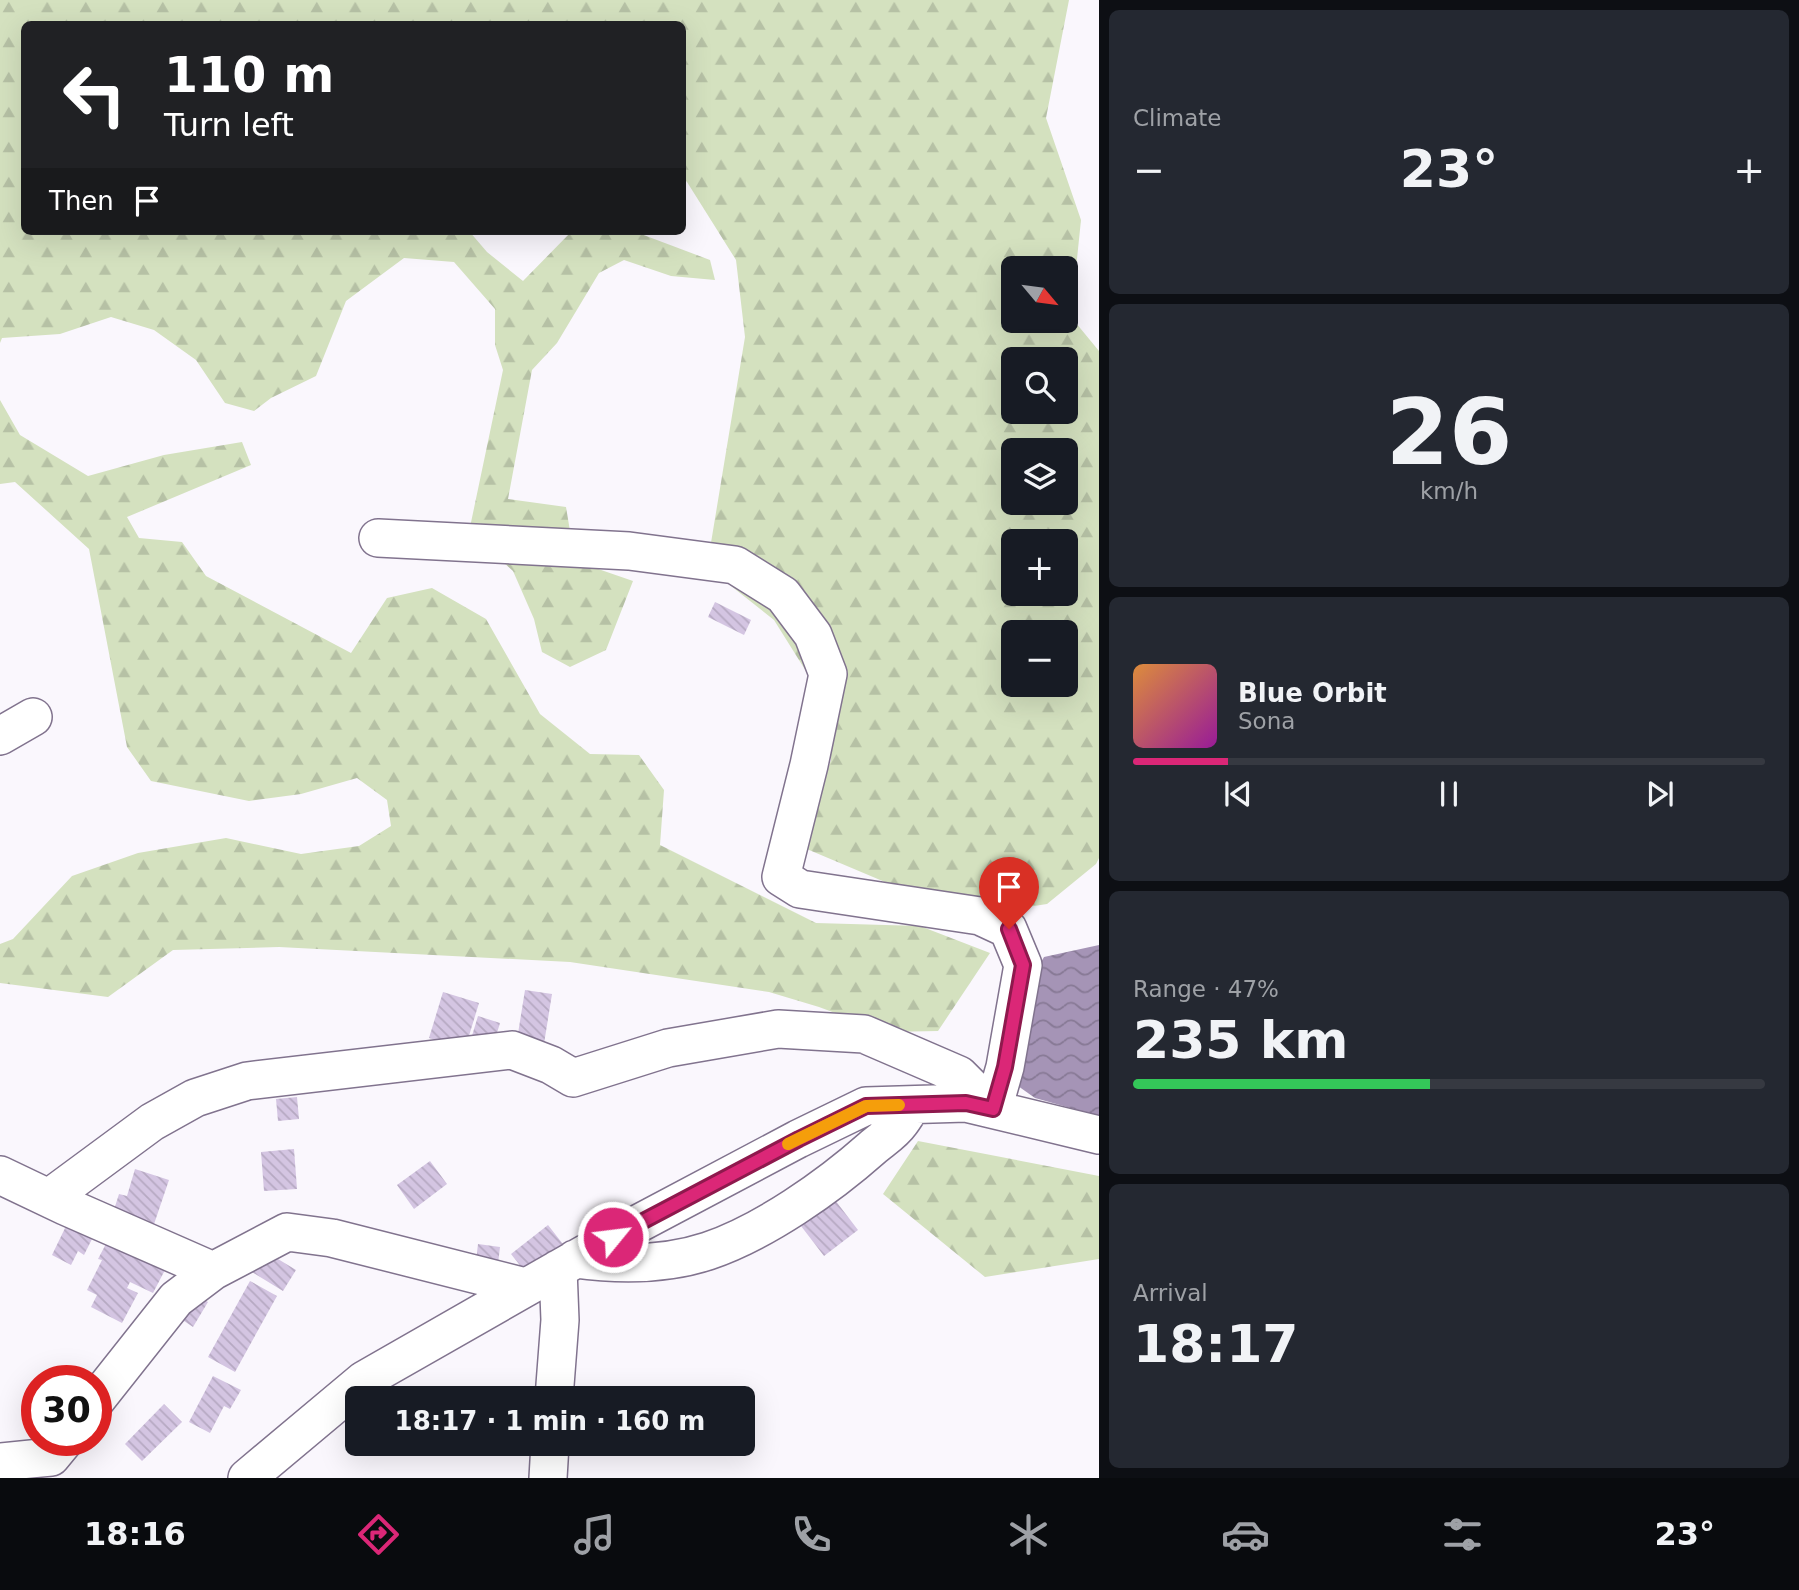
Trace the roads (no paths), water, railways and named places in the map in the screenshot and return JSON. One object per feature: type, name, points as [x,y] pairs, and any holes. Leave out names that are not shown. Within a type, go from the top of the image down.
[{"type":"street","points":[[378,538],[628,551],[735,565],[783,595],[813,635],[828,674],[781,877],[800,889],[980,916],[1009,929],[1023,965],[1005,1067],[993,1109]]},
{"type":"street","points":[[0,736],[33,717]]},
{"type":"street","points":[[49,1198],[152,1122],[195,1098],[247,1081],[512,1050],[551,1065],[573,1079],[668,1048],[778,1029],[864,1034],[959,1075],[993,1109]]},
{"type":"street","points":[[247,1478],[364,1380],[566,1264],[866,1106],[966,1103],[1099,1135]]},
{"type":"street","points":[[566,1264],[665,1261],[709,1251],[765,1224],[844,1172],[899,1124],[912,1105]]},
{"type":"street","points":[[0,1175],[213,1271]]},
{"type":"street","points":[[112,1380],[176,1299],[213,1271],[287,1232],[331,1238],[525,1287]]},
{"type":"street","points":[[555,1386],[566,1264]]},
{"type":"street","points":[[0,1462],[52,1456]]},
{"type":"street","points":[[548,1478],[549,1456]]},
{"type":"water","points":[[1099,945],[1099,1116],[1035,1098],[1018,1086],[1030,981],[1044,957]]}]
